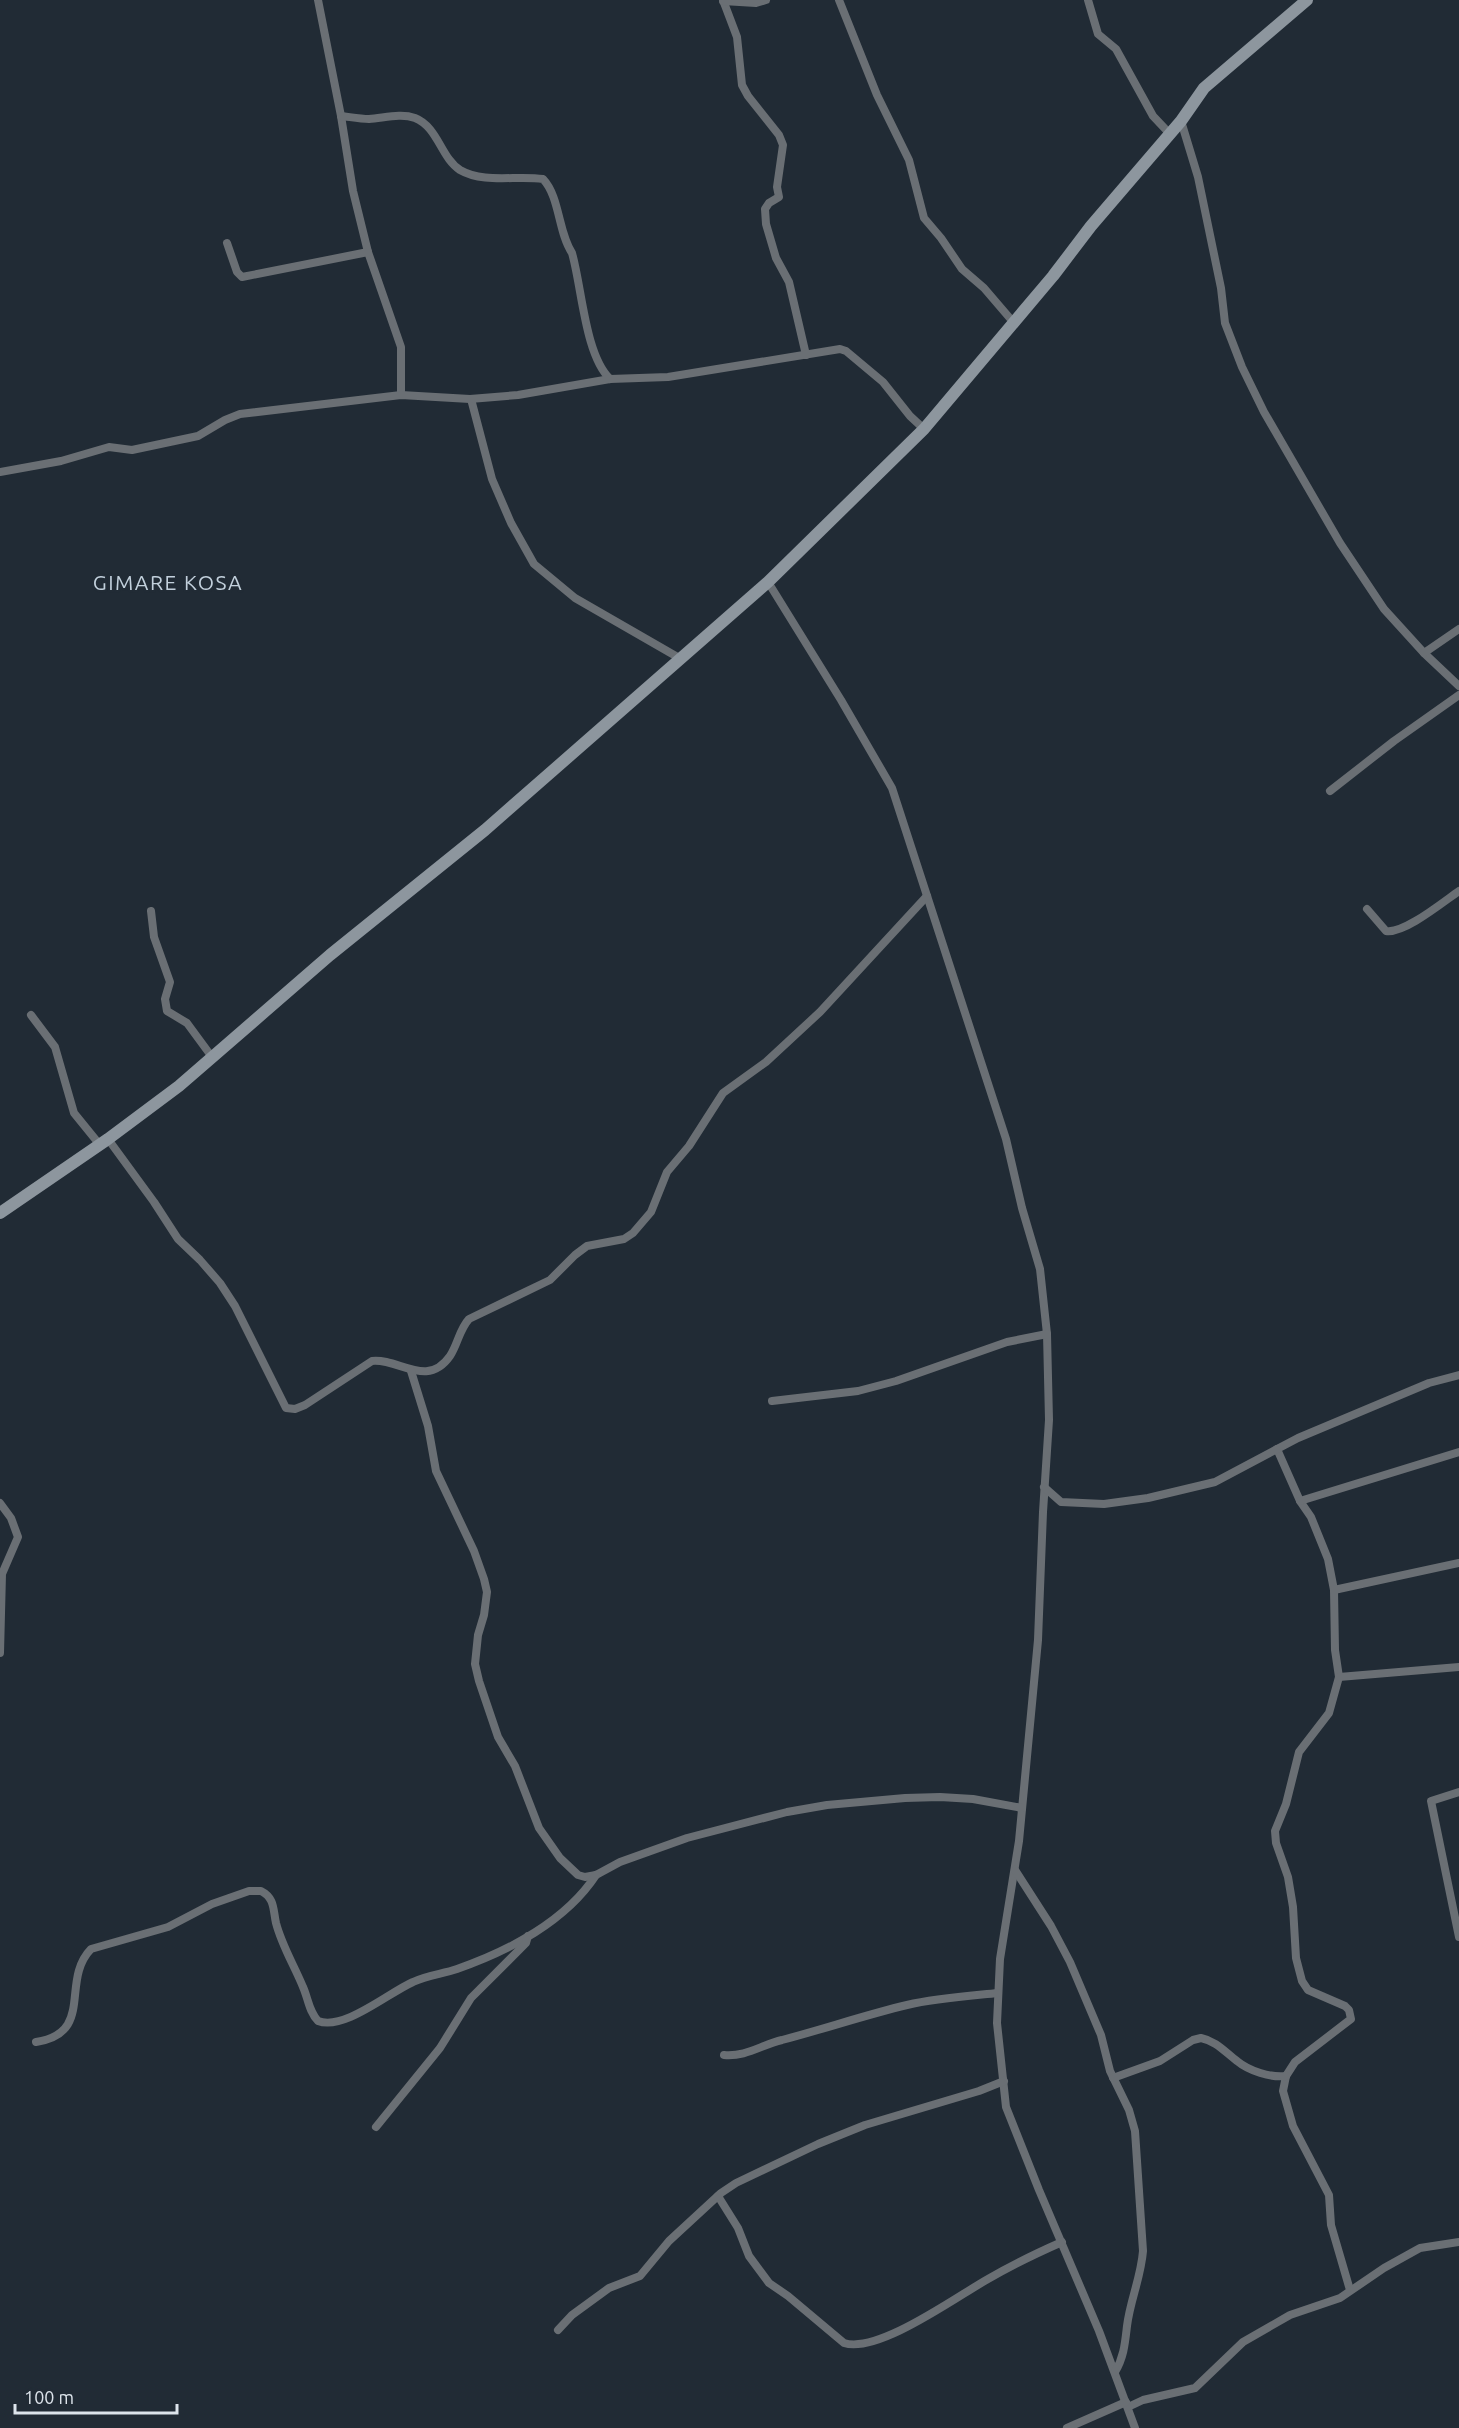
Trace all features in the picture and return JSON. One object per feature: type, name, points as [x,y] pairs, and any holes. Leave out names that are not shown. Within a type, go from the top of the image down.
[{"type":"street","points":[[318,0],[353,191],[368,252],[398,337],[402,362],[401,395]]},
{"type":"street","points":[[766,0],[756,3],[723,0],[737,37],[742,85],[779,135],[783,145],[777,187],[779,197],[769,203],[765,209],[766,224],[776,258],[789,282],[806,355]]},
{"type":"street","points":[[839,0],[877,95],[909,160],[924,218],[962,269],[984,288],[1014,323]]},
{"type":"street","points":[[1088,0],[1098,34],[1116,49],[1153,116],[1170,134]]},
{"type":"street","points":[[0,1213],[104,1142],[179,1086],[330,955],[484,830],[768,582],[924,429],[1053,276],[1091,226],[1181,121],[1204,87],[1307,0]]},
{"type":"street","points":[[341,116],[367,119],[397,116],[415,118],[433,134],[452,163],[460,170],[496,178],[543,179],[547,183],[566,244],[572,253],[586,322],[598,363],[602,372],[610,380]]},
{"type":"street","points":[[1181,121],[1198,177],[1226,323],[1242,367],[1264,412],[1340,543],[1384,609],[1424,653],[1459,686]]},
{"type":"street","points":[[226,243],[237,272],[242,277],[368,252]]},
{"type":"street","points":[[0,472],[61,460],[110,447],[132,450],[198,436],[240,414],[401,395],[471,399],[518,395],[610,380],[669,377],[844,349],[882,382],[924,429]]},
{"type":"street","points":[[471,399],[492,478],[511,523],[534,564],[575,598],[681,659]]},
{"type":"street","points":[[768,582],[842,700],[892,788],[1006,1139],[1022,1208],[1040,1269],[1047,1334],[1049,1420],[1038,1640],[1015,1870],[1000,1959],[997,2023],[1006,2107],[1115,2372],[1135,2428]]},
{"type":"street","points":[[1424,653],[1459,628]]},
{"type":"street","points":[[1330,791],[1394,741],[1459,695]]},
{"type":"street","points":[[1367,909],[1386,931],[1392,932],[1405,927],[1459,891]]},
{"type":"street","points":[[32,1015],[55,1047],[74,1113],[104,1142],[154,1202],[178,1239],[220,1283],[235,1306],[286,1408],[295,1409],[305,1405],[372,1361],[386,1361],[411,1371],[433,1369],[441,1365],[450,1355],[462,1326],[469,1319],[550,1280],[574,1255],[587,1246],[624,1239],[633,1233],[651,1212],[667,1172],[689,1146],[723,1093],[766,1062],[820,1012],[927,896]]},
{"type":"street","points":[[151,911],[154,937],[170,982],[165,999],[167,1011],[187,1023],[212,1057]]},
{"type":"street","points":[[772,1401],[858,1391],[896,1381],[1007,1342],[1047,1334]]},
{"type":"street","points":[[411,1371],[428,1426],[436,1471],[474,1551],[484,1579],[487,1592],[478,1635],[475,1664],[498,1737],[515,1766],[539,1828],[554,1850],[578,1875],[597,1875]]},
{"type":"street","points":[[1043,1512],[1061,1502],[1082,1504],[1123,1502],[1215,1482],[1298,1438],[1429,1383],[1459,1375]]},
{"type":"street","points":[[1277,1449],[1300,1501],[1311,1516],[1325,1551],[1334,1590],[1338,1677],[1329,1713],[1299,1752],[1286,1804],[1275,1834],[1281,1861],[1288,1877],[1293,1907],[1296,1958],[1302,1981],[1308,1989],[1345,2006],[1349,2010],[1351,2019],[1302,2055],[1286,2076],[1283,2087],[1293,2126],[1329,2195],[1330,2224],[1350,2290]]},
{"type":"street","points":[[1300,1501],[1459,1452]]},
{"type":"street","points":[[1044,1487],[1061,1502]]},
{"type":"street","points":[[0,1503],[11,1518],[18,1537],[2,1574],[0,1653]]},
{"type":"street","points":[[1334,1590],[1459,1563]]},
{"type":"street","points":[[1338,1677],[1459,1667]]},
{"type":"street","points":[[1459,1792],[1431,1801],[1459,1937]]},
{"type":"street","points":[[36,2042],[59,2036],[67,2025],[74,2011],[78,1972],[91,1949],[168,1927],[195,1912],[249,1891],[261,1891],[271,1899],[279,1935],[290,1963],[303,1986],[312,2014],[318,2021],[333,2024],[413,1982],[458,1969],[528,1936],[568,1910],[597,1875],[620,1862],[687,1838],[787,1812],[827,1805],[905,1798],[973,1799],[1022,1808]]},
{"type":"street","points":[[1015,1870],[1051,1926],[1070,1962],[1095,2019],[1113,2078],[1129,2110],[1135,2131],[1144,2242],[1142,2266],[1127,2326],[1126,2344],[1115,2372]]},
{"type":"street","points":[[376,2127],[440,2048],[471,1998],[526,1943],[528,1936]]},
{"type":"street","points":[[724,2055],[735,2056],[757,2050],[778,2040],[906,2005],[943,1998],[998,1993]]},
{"type":"street","points":[[1113,2078],[1160,2061],[1193,2040],[1201,2038],[1219,2046],[1245,2067],[1275,2077],[1286,2076]]},
{"type":"street","points":[[1275,2077],[1283,2087]]},
{"type":"street","points":[[558,2330],[572,2315],[609,2288],[640,2276],[669,2241],[718,2196],[736,2183],[857,2128],[979,2091],[1004,2081]]},
{"type":"street","points":[[718,2196],[738,2228],[749,2256],[769,2283],[844,2343],[849,2344],[864,2343],[905,2328],[997,2274],[1062,2242]]},
{"type":"street","points":[[1067,2428],[1127,2404],[1195,2388],[1243,2342],[1290,2315],[1340,2298],[1420,2248],[1459,2242]]},
{"type":"district","name":"GIMARE KOSA","points":[[168,582]]}]
